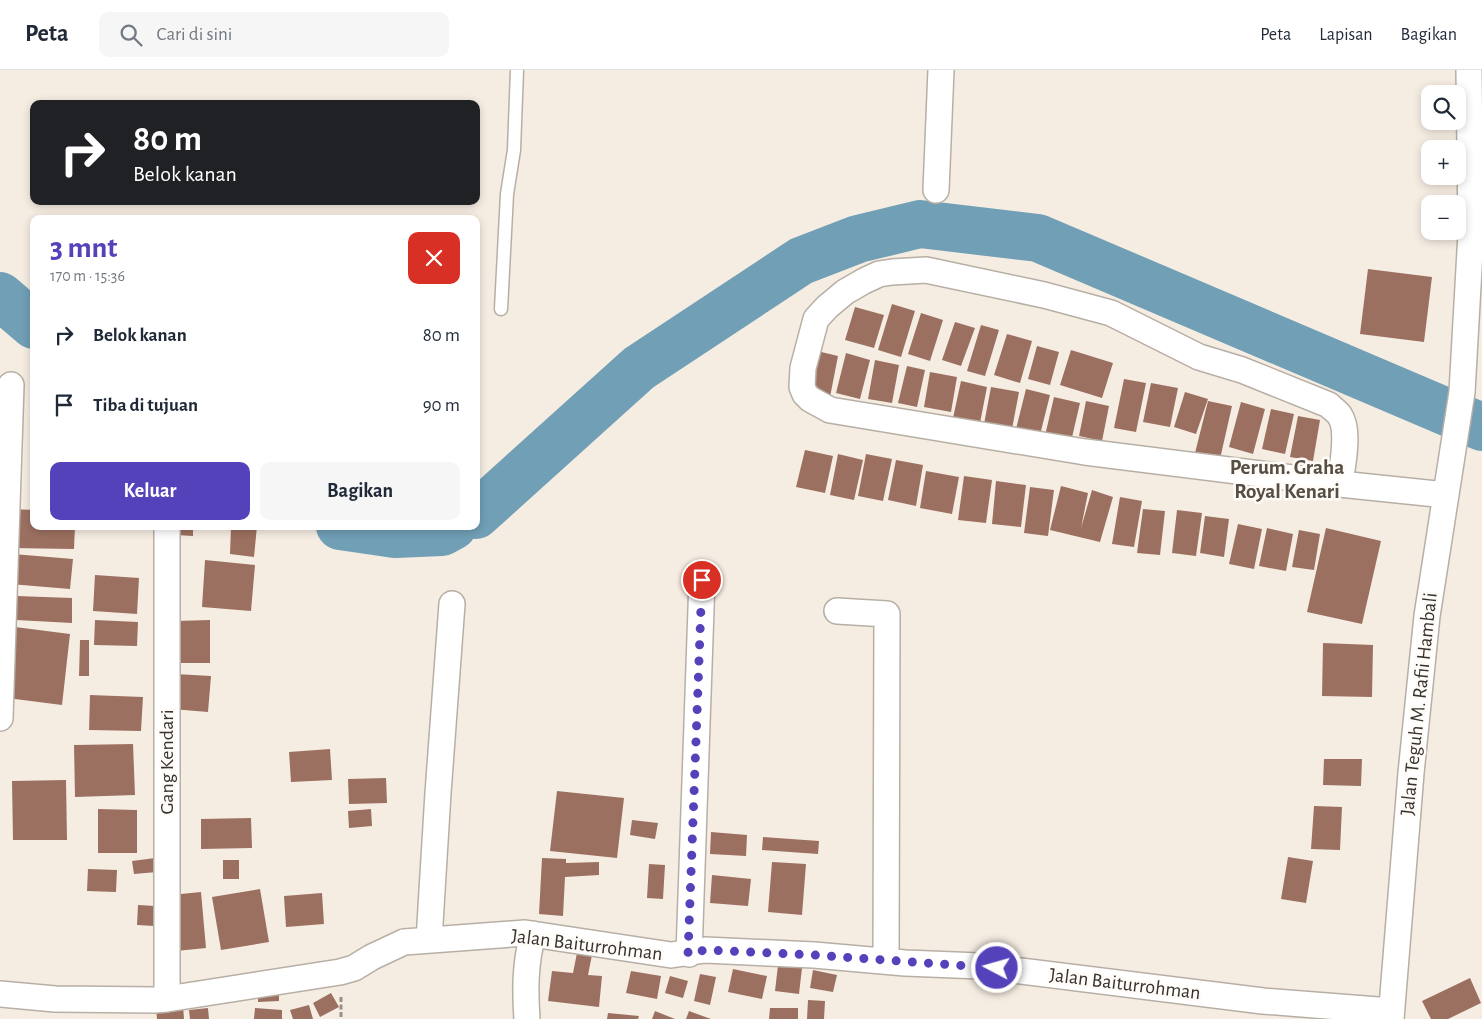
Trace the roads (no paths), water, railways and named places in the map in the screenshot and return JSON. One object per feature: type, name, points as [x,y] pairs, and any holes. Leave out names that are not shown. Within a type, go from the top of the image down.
[{"type":"street","points":[[936,190],[942,70]]},
{"type":"street","name":"Jalan Teguh M. Rafii Hambali","points":[[1391,1015],[1427,616],[1462,392],[1477,234],[1469,70]]},
{"type":"street","points":[[1340,484],[1344,425],[1340,415],[1329,406],[1242,370],[1199,357],[1111,313],[1044,295],[926,270],[879,274],[845,292],[816,319],[802,368],[802,387],[805,394],[819,405],[830,410],[1085,452],[1340,484],[1448,485]]},
{"type":"street","points":[[0,718],[11,385]]},
{"type":"street","name":"Gang Kendari","points":[[167,530],[167,999]]},
{"type":"street","points":[[688,954],[702,580]]},
{"type":"street","points":[[429,940],[452,604]]},
{"type":"street","points":[[837,611],[887,614],[886,961]]},
{"type":"street","name":"Jalan Baiturrohman","points":[[0,994],[55,999],[167,999],[340,972],[354,968],[404,942],[525,933],[671,955],[705,950],[980,966],[1391,1015]]},
{"type":"street","points":[[526,1013],[525,981],[528,954],[533,934]]},
{"type":"lane","points":[[501,309],[507,194],[514,150],[516,70]]},
{"type":"waterway","points":[[480,511],[639,368],[801,261],[858,239],[920,224],[1038,238],[1482,427]]},
{"type":"waterway","points":[[0,296],[30,322]]},
{"type":"waterway","points":[[368,530],[395,534],[442,532],[446,530]]},
{"type":"district","name":"Perum. Graha Royal Kenari","points":[[1287,479]]}]
